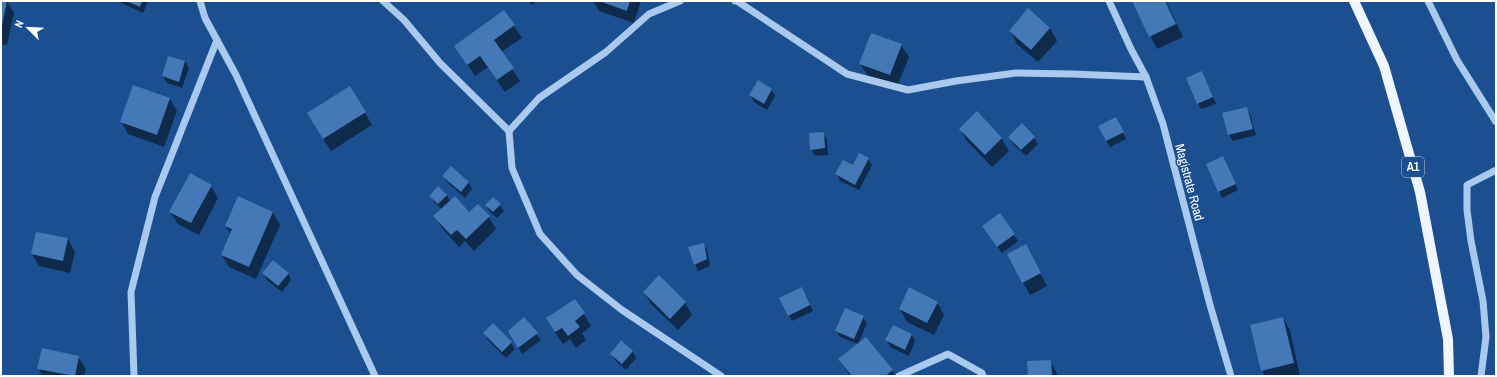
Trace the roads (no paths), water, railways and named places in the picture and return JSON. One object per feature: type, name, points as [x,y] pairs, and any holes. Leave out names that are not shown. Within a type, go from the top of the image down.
[{"type":"main road","name":"A1","points":[[1354,1],[1384,66],[1420,192],[1448,339],[1449,376]]},
{"type":"street","points":[[200,1],[205,18],[236,75],[375,376]]},
{"type":"street","points":[[383,1],[404,20],[440,62],[508,132],[512,168],[540,234],[577,275],[622,310],[722,376]]},
{"type":"street","points":[[508,132],[539,98],[606,52],[649,14],[680,1]]},
{"type":"street","points":[[735,1],[847,74],[908,90],[956,81],[1016,73],[1146,77]]},
{"type":"street","name":"Magistrate Road","points":[[1109,1],[1131,49],[1146,77],[1163,124],[1210,304],[1231,376]]},
{"type":"street","points":[[1428,1],[1457,60],[1496,122]]},
{"type":"street","points":[[134,376],[131,292],[156,197],[217,40]]},
{"type":"street","points":[[1481,376],[1486,337],[1483,301],[1467,210],[1467,185],[1496,170]]},
{"type":"street","points":[[899,376],[948,354],[982,373],[983,376]]}]
